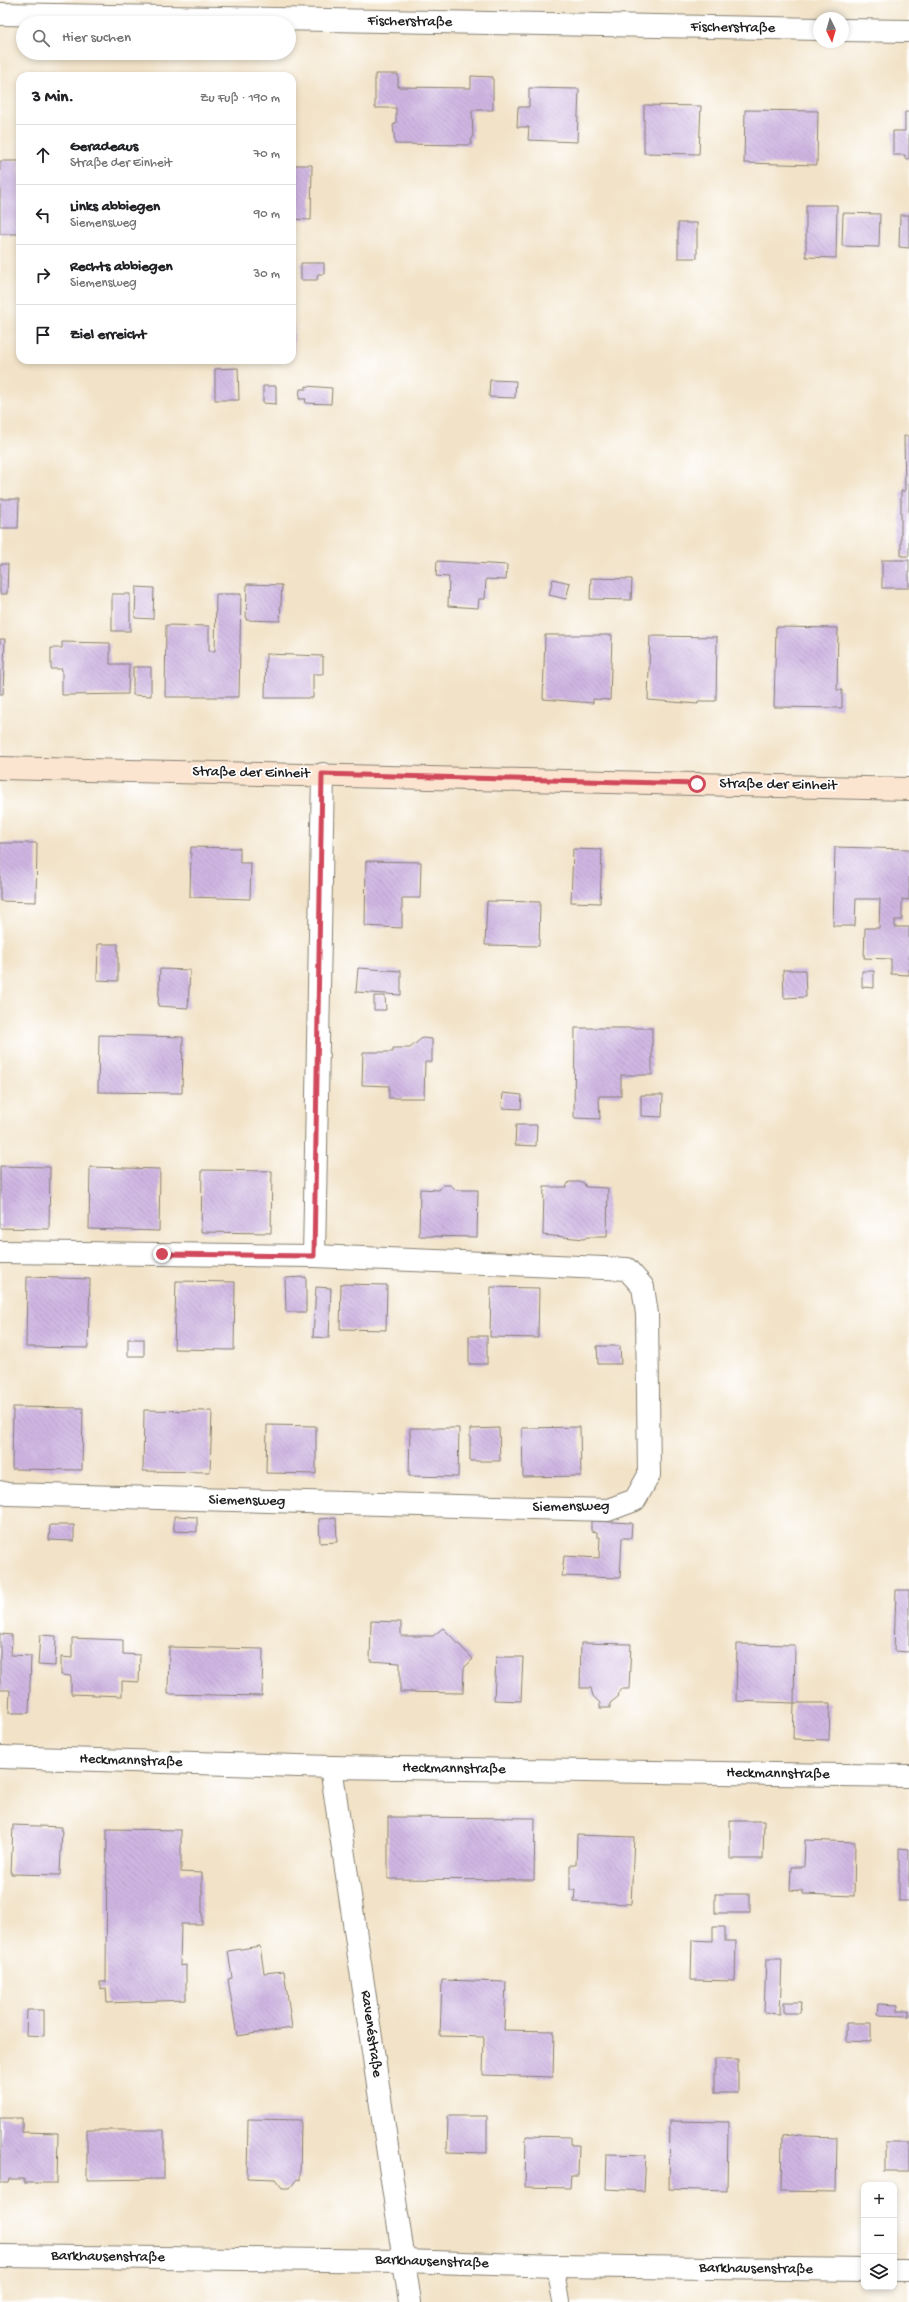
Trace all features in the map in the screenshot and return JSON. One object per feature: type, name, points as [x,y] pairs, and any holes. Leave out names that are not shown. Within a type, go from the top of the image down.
[{"type":"street","name":"Fischerstraße","points":[[0,14],[109,16]]},
{"type":"street","name":"Fischerstraße","points":[[296,19],[813,29]]},
{"type":"street","points":[[849,30],[909,31]]},
{"type":"street","name":"Straße der Einheit","points":[[0,768],[322,774],[909,789]]},
{"type":"street","points":[[314,1256],[322,774]]},
{"type":"street","name":"Siemensweg","points":[[0,1252],[314,1256],[627,1269],[643,1287],[647,1314],[649,1475],[635,1500],[608,1510],[14,1495],[0,1492]]},
{"type":"street","name":"Heckmannstraße","points":[[0,1758],[331,1767],[909,1776]]},
{"type":"street","name":"Ravenéstraße","points":[[331,1767],[410,2302]]},
{"type":"street","name":"Barkhausenstraße","points":[[0,2256],[404,2261],[555,2266],[861,2270]]},
{"type":"street","points":[[897,2271],[909,2271]]},
{"type":"lane","points":[[555,2266],[561,2302]]},
{"type":"building","points":[[375,74],[398,74],[398,87],[471,88],[471,76],[493,77],[493,110],[472,110],[473,138],[471,140],[471,145],[395,144],[393,125],[396,123],[396,108],[375,108]]},
{"type":"building","points":[[529,88],[579,89],[577,142],[528,140],[529,127],[517,127],[518,107],[529,107]]},
{"type":"building","points":[[644,105],[701,106],[699,154],[644,153]]},
{"type":"building","points":[[745,110],[818,111],[817,165],[744,163]]},
{"type":"building","points":[[905,112],[909,112],[909,159],[905,159],[905,155],[893,155],[893,131],[905,131]]},
{"type":"building","points":[[0,161],[16,161],[16,234],[0,234]]},
{"type":"building","points":[[296,165],[312,165],[311,220],[296,219]]},
{"type":"building","points":[[806,205],[837,205],[836,258],[806,257]]},
{"type":"building","points":[[843,213],[880,214],[879,247],[842,246]]},
{"type":"building","points":[[900,215],[909,215],[909,248],[899,247]]},
{"type":"building","points":[[678,223],[697,223],[697,258],[678,258]]},
{"type":"building","points":[[301,263],[324,263],[324,274],[318,274],[317,280],[301,280]]},
{"type":"building","points":[[238,368],[239,400],[215,400],[215,369]]},
{"type":"building","points":[[490,380],[516,381],[515,398],[489,397]]},
{"type":"building","points":[[263,386],[276,386],[276,404],[263,403]]},
{"type":"building","points":[[306,386],[332,388],[331,404],[305,403],[306,399],[299,399],[300,389],[306,389]]},
{"type":"building","points":[[904,436],[909,436],[909,556],[901,556],[901,491],[905,491]]},
{"type":"building","points":[[0,499],[19,499],[18,528],[0,528]]},
{"type":"building","points":[[882,560],[909,560],[909,588],[882,588]]},
{"type":"building","points":[[437,561],[507,565],[506,580],[486,579],[485,599],[479,599],[478,608],[448,606],[449,577],[436,576]]},
{"type":"building","points":[[0,564],[8,564],[7,594],[0,594]]},
{"type":"building","points":[[591,578],[632,579],[631,600],[590,599]]},
{"type":"building","points":[[553,579],[570,583],[566,599],[549,595]]},
{"type":"building","points":[[247,584],[282,585],[280,621],[246,620]]},
{"type":"building","points":[[136,587],[154,588],[153,619],[135,618]]},
{"type":"building","points":[[112,594],[130,594],[130,631],[112,631]]},
{"type":"building","points":[[216,594],[241,594],[239,697],[165,697],[166,625],[209,626],[209,651],[215,651]]},
{"type":"building","points":[[776,627],[838,628],[837,690],[842,690],[842,708],[774,707]]},
{"type":"building","points":[[545,635],[612,635],[610,700],[593,699],[593,703],[543,699]]},
{"type":"building","points":[[650,636],[717,637],[716,701],[698,701],[698,704],[648,700]]},
{"type":"building","points":[[0,639],[5,639],[3,694],[0,694]]},
{"type":"building","points":[[62,642],[110,643],[110,664],[129,664],[128,694],[62,695],[62,669],[51,669],[51,648],[62,648]]},
{"type":"building","points":[[266,654],[323,656],[323,674],[313,674],[313,698],[265,698]]},
{"type":"building","points":[[133,667],[151,667],[151,696],[133,695]]},
{"type":"building","points":[[0,843],[37,843],[36,902],[0,901]]},
{"type":"building","points":[[191,847],[240,848],[240,863],[251,863],[250,899],[190,897]]},
{"type":"building","points":[[835,847],[909,849],[909,900],[902,899],[902,920],[895,920],[895,927],[909,927],[909,975],[891,974],[891,959],[864,958],[865,928],[879,928],[880,899],[856,899],[855,926],[833,926]]},
{"type":"building","points":[[573,849],[602,850],[600,903],[571,902]]},
{"type":"building","points":[[366,861],[421,862],[420,898],[402,898],[402,928],[365,926]]},
{"type":"building","points":[[487,901],[540,902],[539,946],[485,945]]},
{"type":"building","points":[[98,944],[118,944],[118,981],[97,980]]},
{"type":"building","points":[[358,968],[401,971],[401,995],[356,992]]},
{"type":"building","points":[[160,969],[190,970],[188,1008],[158,1006]]},
{"type":"building","points":[[783,970],[805,970],[806,997],[784,998]]},
{"type":"building","points":[[862,971],[874,971],[874,988],[862,987]]},
{"type":"building","points":[[374,996],[385,996],[386,1010],[374,1010]]},
{"type":"building","points":[[575,1028],[652,1028],[652,1075],[621,1075],[621,1096],[599,1096],[600,1119],[574,1118]]},
{"type":"building","points":[[99,1035],[183,1037],[182,1093],[98,1092]]},
{"type":"building","points":[[422,1038],[432,1039],[432,1062],[425,1062],[424,1098],[389,1098],[389,1086],[362,1085],[363,1052],[393,1052],[393,1048],[410,1048]]},
{"type":"building","points":[[503,1093],[522,1095],[521,1109],[502,1108]]},
{"type":"building","points":[[641,1095],[663,1095],[662,1117],[641,1116]]},
{"type":"building","points":[[516,1125],[537,1125],[536,1146],[515,1145]]},
{"type":"building","points":[[0,1166],[50,1167],[49,1229],[0,1228]]},
{"type":"building","points":[[90,1167],[160,1169],[159,1231],[89,1229]]},
{"type":"building","points":[[202,1170],[272,1171],[271,1233],[201,1232]]},
{"type":"building","points":[[569,1182],[583,1182],[586,1187],[608,1188],[607,1237],[587,1237],[584,1239],[543,1235],[544,1187],[566,1187]]},
{"type":"building","points":[[443,1185],[451,1185],[456,1190],[478,1190],[477,1237],[419,1236],[420,1189],[439,1190]]},
{"type":"building","points":[[27,1277],[90,1279],[88,1348],[26,1347]]},
{"type":"building","points":[[306,1277],[306,1312],[286,1312],[285,1278]]},
{"type":"building","points":[[176,1281],[235,1282],[234,1350],[174,1349]]},
{"type":"building","points":[[341,1284],[387,1285],[386,1330],[340,1329]]},
{"type":"building","points":[[316,1287],[331,1288],[329,1338],[313,1337]]},
{"type":"building","points":[[491,1287],[539,1288],[538,1338],[490,1337]]},
{"type":"building","points":[[469,1336],[487,1336],[487,1364],[469,1364]]},
{"type":"building","points":[[128,1339],[144,1339],[144,1356],[128,1356]]},
{"type":"building","points":[[597,1346],[620,1346],[621,1364],[598,1364]]},
{"type":"building","points":[[13,1407],[83,1408],[82,1470],[12,1469]]},
{"type":"building","points":[[144,1410],[212,1411],[210,1472],[143,1471]]},
{"type":"building","points":[[267,1425],[316,1426],[316,1474],[266,1473]]},
{"type":"building","points":[[580,1427],[581,1476],[523,1477],[522,1428]]},
{"type":"building","points":[[410,1428],[459,1428],[458,1477],[409,1476]]},
{"type":"building","points":[[499,1428],[500,1461],[470,1461],[470,1429]]},
{"type":"building","points":[[174,1516],[197,1517],[197,1532],[174,1531]]},
{"type":"building","points":[[336,1518],[337,1542],[320,1543],[319,1519]]},
{"type":"building","points":[[591,1521],[632,1523],[631,1538],[622,1538],[620,1578],[562,1576],[564,1556],[599,1558],[600,1537],[597,1537],[597,1532],[591,1531]]},
{"type":"building","points":[[50,1525],[74,1525],[74,1541],[49,1540]]},
{"type":"building","points":[[896,1590],[909,1590],[909,1652],[894,1651]]},
{"type":"building","points":[[371,1621],[401,1622],[401,1636],[433,1636],[443,1628],[473,1659],[464,1668],[463,1693],[400,1692],[400,1663],[370,1661]]},
{"type":"building","points":[[0,1634],[12,1635],[11,1655],[31,1656],[29,1713],[9,1713],[10,1690],[0,1690]]},
{"type":"building","points":[[40,1635],[56,1636],[55,1666],[38,1665]]},
{"type":"building","points":[[72,1638],[123,1640],[123,1654],[140,1655],[139,1682],[122,1681],[122,1696],[71,1694],[71,1676],[61,1675],[61,1657],[72,1658]]},
{"type":"building","points":[[581,1643],[631,1644],[629,1689],[620,1689],[618,1697],[610,1703],[610,1708],[600,1708],[600,1703],[593,1696],[591,1688],[580,1688]]},
{"type":"building","points":[[737,1644],[795,1645],[794,1703],[736,1701]]},
{"type":"building","points":[[169,1647],[263,1649],[262,1696],[168,1694]]},
{"type":"building","points":[[496,1657],[523,1657],[521,1701],[494,1700]]},
{"type":"building","points":[[794,1703],[830,1703],[829,1740],[793,1739]]},
{"type":"building","points":[[388,1817],[535,1818],[534,1880],[388,1879]]},
{"type":"building","points":[[730,1821],[764,1821],[763,1859],[730,1859]]},
{"type":"building","points":[[13,1825],[62,1827],[60,1875],[11,1874]]},
{"type":"building","points":[[107,1829],[181,1830],[181,1872],[202,1873],[202,1924],[181,1924],[180,1966],[186,1965],[186,2000],[107,2003],[106,1988],[100,1989],[100,1982],[106,1982]]},
{"type":"building","points":[[577,1835],[634,1837],[631,1904],[574,1902],[575,1890],[570,1890],[570,1865],[576,1865]]},
{"type":"building","points":[[805,1840],[855,1842],[854,1896],[803,1894],[803,1891],[790,1890],[791,1867],[804,1867]]},
{"type":"building","points":[[899,1848],[909,1849],[909,1901],[899,1901]]},
{"type":"building","points":[[715,1894],[750,1894],[750,1913],[715,1913]]},
{"type":"building","points":[[713,1927],[725,1927],[725,1941],[736,1941],[735,1981],[691,1980],[692,1940],[713,1941]]},
{"type":"building","points":[[260,1946],[264,1973],[284,1971],[292,2028],[237,2036],[228,1979],[232,1978],[228,1951]]},
{"type":"building","points":[[766,1959],[782,1959],[780,2014],[764,2013]]},
{"type":"building","points":[[442,1980],[506,1982],[504,2030],[554,2031],[553,2077],[483,2075],[484,2037],[440,2036]]},
{"type":"building","points":[[784,2002],[801,2002],[800,2013],[784,2013]]},
{"type":"building","points":[[878,2004],[898,2005],[898,2010],[909,2010],[909,2016],[877,2015]]},
{"type":"building","points":[[27,2010],[44,2010],[44,2036],[26,2035]]},
{"type":"building","points":[[846,2023],[871,2023],[871,2042],[846,2041]]},
{"type":"building","points":[[715,2059],[738,2059],[738,2093],[715,2093]]},
{"type":"building","points":[[448,2116],[487,2116],[487,2153],[447,2152]]},
{"type":"building","points":[[0,2118],[22,2118],[22,2132],[58,2133],[57,2183],[24,2183],[24,2179],[9,2179],[8,2182],[0,2182]]},
{"type":"building","points":[[248,2119],[301,2120],[300,2180],[297,2179],[290,2188],[282,2188],[275,2179],[247,2178]]},
{"type":"building","points":[[670,2121],[728,2122],[727,2191],[669,2189]]},
{"type":"building","points":[[87,2130],[164,2130],[164,2179],[87,2180]]},
{"type":"building","points":[[801,2134],[806,2136],[837,2137],[836,2192],[781,2191],[782,2136]]},
{"type":"building","points":[[526,2136],[571,2137],[571,2145],[579,2145],[578,2176],[571,2176],[570,2188],[525,2187]]},
{"type":"building","points":[[885,2142],[909,2142],[909,2171],[885,2171]]},
{"type":"building","points":[[607,2154],[646,2155],[644,2191],[606,2189]]},
{"type":"route","points":[[162,1254],[314,1256],[322,774],[697,784]]}]
